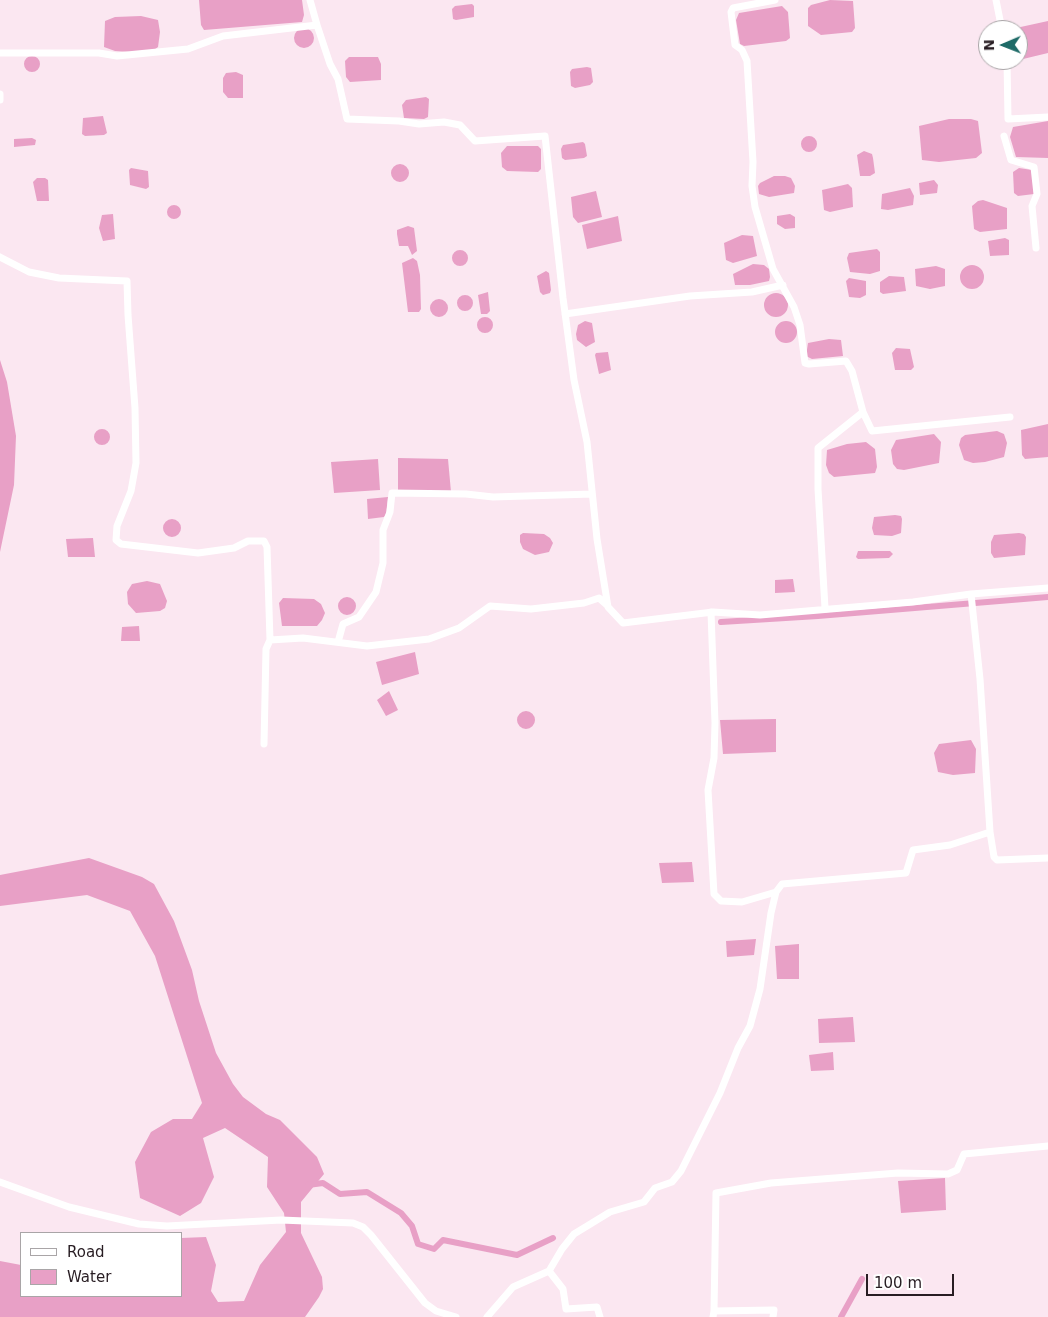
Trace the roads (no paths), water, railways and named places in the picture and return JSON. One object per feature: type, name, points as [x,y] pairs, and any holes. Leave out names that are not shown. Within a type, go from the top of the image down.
[{"type":"street","points":[[310,0],[330,64],[338,79],[347,119],[398,121],[419,124],[444,122],[460,125],[475,141],[545,136],[565,314],[574,380],[587,442],[597,539],[608,608]]},
{"type":"street","points":[[775,0],[733,8],[731,12],[735,45],[742,50],[747,60],[754,200],[768,255],[794,307],[802,334],[806,363],[846,360],[852,371],[869,429],[875,432],[1010,417]]},
{"type":"street","points":[[996,0],[1000,20]]},
{"type":"street","points":[[0,53],[99,52],[117,56],[141,54],[188,49],[223,36],[317,25]]},
{"type":"street","points":[[1007,70],[1008,119],[1048,117]]},
{"type":"street","points":[[0,94],[0,100]]},
{"type":"street","points":[[1004,136],[1011,160],[1034,168],[1036,194],[1032,206],[1036,248]]},
{"type":"street","points":[[0,257],[29,272],[59,278],[127,281],[135,408],[136,463],[131,491],[117,526],[116,540],[122,544],[198,553],[234,548],[248,541],[264,541],[267,547],[270,640],[266,649],[264,744]]},
{"type":"street","points":[[565,314],[690,296],[752,292],[782,285]]},
{"type":"street","points":[[826,608],[818,489],[818,448],[863,412]]},
{"type":"street","points":[[338,642],[343,624],[359,617],[376,592],[383,563],[383,530],[390,512],[392,494],[466,494],[493,497],[592,494]]},
{"type":"street","points":[[270,640],[303,638],[367,646],[429,639],[460,628],[490,606],[531,609],[584,603],[599,598],[604,601],[608,608],[623,623],[711,612],[760,615],[1048,588]]},
{"type":"street","points":[[971,595],[980,678],[990,832],[994,857],[997,860],[1048,858]]},
{"type":"street","points":[[711,612],[715,723],[714,758],[708,790],[714,894],[722,901],[742,902],[776,892]]},
{"type":"street","points":[[487,1317],[513,1287],[549,1271],[562,1249],[574,1234],[610,1212],[644,1202],[655,1188],[672,1182],[681,1171],[720,1093],[738,1048],[750,1026],[760,989],[776,892],[782,884],[906,873],[914,850],[950,845],[990,832]]},
{"type":"street","points":[[773,1317],[774,1310],[713,1314],[716,1193],[771,1183],[898,1173],[948,1174],[957,1170],[964,1154],[1048,1146]]},
{"type":"street","points":[[0,1182],[69,1207],[139,1224],[167,1226],[281,1220],[353,1223],[363,1227],[425,1303],[436,1311],[456,1317]]},
{"type":"street","points":[[549,1271],[563,1289],[566,1309],[597,1306],[600,1317]]},
{"type":"water","points":[[199,0],[302,0],[304,15],[302,22],[204,30],[201,25]]},
{"type":"water","points":[[830,0],[853,1],[855,28],[852,32],[821,35],[808,26],[808,8],[811,5]]},
{"type":"water","points":[[472,4],[474,6],[474,17],[453,19],[452,9],[455,6]]},
{"type":"water","points":[[782,6],[788,12],[790,38],[786,41],[744,46],[740,44],[736,20],[739,13]]},
{"type":"water","points":[[141,16],[158,20],[160,32],[158,47],[154,50],[131,52],[115,51],[104,47],[105,21],[115,17]]},
{"type":"water","points":[[1048,21],[1048,53],[1028,58],[1028,25]]},
{"type":"water","points":[[304,28],[311,31],[314,38],[311,45],[304,48],[297,45],[294,38],[297,31]]},
{"type":"water","points":[[32,56],[40,64],[32,72],[24,64]]},
{"type":"water","points":[[349,57],[378,57],[381,64],[381,80],[350,82],[346,77],[345,61]]},
{"type":"water","points":[[591,68],[593,82],[590,85],[575,88],[571,86],[570,72],[572,69]]},
{"type":"water","points":[[236,72],[243,75],[243,98],[228,98],[223,92],[223,78],[226,73]]},
{"type":"water","points":[[426,97],[429,99],[428,117],[424,119],[404,118],[402,105],[406,100]]},
{"type":"water","points":[[103,116],[107,133],[104,135],[85,136],[82,134],[83,118]]},
{"type":"water","points":[[949,119],[971,119],[978,121],[982,153],[976,158],[939,162],[922,160],[919,126]]},
{"type":"water","points":[[1048,121],[1048,158],[1016,157],[1010,137],[1013,127]]},
{"type":"water","points":[[806,136],[812,136],[817,141],[815,150],[806,152],[801,147],[801,141]]},
{"type":"water","points":[[32,138],[36,140],[35,145],[14,147],[14,139]]},
{"type":"water","points":[[583,142],[587,156],[565,160],[562,158],[561,149],[563,145]]},
{"type":"water","points":[[507,146],[538,146],[541,149],[541,169],[538,172],[507,171],[502,167],[501,153]]},
{"type":"water","points":[[864,151],[872,154],[873,158],[875,173],[870,176],[860,176],[857,155]]},
{"type":"water","points":[[400,164],[406,167],[409,173],[406,179],[400,182],[394,179],[391,173],[394,167]]},
{"type":"water","points":[[131,168],[148,171],[149,187],[146,189],[130,185],[129,170]]},
{"type":"water","points":[[1019,168],[1032,170],[1034,194],[1018,196],[1014,193],[1013,172]]},
{"type":"water","points":[[774,176],[791,178],[795,186],[794,193],[769,197],[759,194],[758,186],[760,183]]},
{"type":"water","points":[[37,178],[48,180],[49,201],[37,201],[33,182]]},
{"type":"water","points":[[934,180],[938,185],[937,193],[920,195],[919,183]]},
{"type":"water","points":[[848,184],[852,188],[853,207],[830,212],[824,210],[822,190]]},
{"type":"water","points":[[910,188],[914,196],[913,205],[888,210],[881,209],[882,194]]},
{"type":"water","points":[[596,191],[602,217],[578,223],[573,217],[571,197]]},
{"type":"water","points":[[983,200],[1007,208],[1007,229],[980,232],[974,229],[972,206],[978,201]]},
{"type":"water","points":[[171,205],[177,205],[181,212],[177,219],[171,219],[167,215],[167,209]]},
{"type":"water","points":[[113,214],[115,239],[103,241],[99,228],[102,215]]},
{"type":"water","points":[[790,214],[795,217],[795,228],[785,229],[777,224],[777,216]]},
{"type":"water","points":[[618,216],[622,241],[587,249],[582,225]]},
{"type":"water","points":[[408,226],[414,228],[417,251],[412,255],[408,246],[399,246],[397,234],[397,230]]},
{"type":"water","points":[[742,235],[753,236],[757,256],[733,263],[726,260],[724,243]]},
{"type":"water","points":[[1005,238],[1009,240],[1009,255],[990,256],[988,241]]},
{"type":"water","points":[[877,249],[880,252],[880,271],[870,274],[850,272],[847,258],[849,253]]},
{"type":"water","points":[[460,250],[466,252],[468,258],[466,264],[460,266],[454,264],[452,258],[454,252]]},
{"type":"water","points":[[413,258],[417,261],[420,275],[421,309],[419,312],[408,312],[402,263]]},
{"type":"water","points":[[753,264],[764,265],[769,269],[769,281],[750,285],[735,285],[733,274]]},
{"type":"water","points":[[972,265],[980,269],[984,277],[980,285],[972,289],[964,285],[960,277],[964,269]]},
{"type":"water","points":[[936,266],[945,269],[945,286],[930,289],[916,286],[915,269]]},
{"type":"water","points":[[546,271],[549,273],[551,290],[550,293],[543,295],[540,292],[537,276]]},
{"type":"water","points":[[889,276],[904,277],[906,291],[883,294],[880,292],[880,282]]},
{"type":"water","points":[[849,278],[866,281],[866,295],[860,298],[849,297],[846,281]]},
{"type":"water","points":[[488,292],[490,311],[487,314],[481,314],[478,295]]},
{"type":"water","points":[[776,293],[784,297],[788,305],[784,313],[776,317],[768,313],[764,305],[768,297]]},
{"type":"water","points":[[465,295],[473,303],[465,311],[457,303]]},
{"type":"water","points":[[439,299],[445,302],[448,308],[445,314],[439,317],[433,314],[430,308],[433,302]]},
{"type":"water","points":[[482,317],[488,317],[493,322],[491,331],[482,333],[477,328],[477,322]]},
{"type":"water","points":[[585,321],[592,323],[595,342],[586,347],[577,340],[576,334],[578,325]]},
{"type":"water","points":[[786,321],[794,324],[797,332],[794,340],[786,343],[778,340],[775,332],[778,324]]},
{"type":"water","points":[[829,339],[841,340],[843,356],[812,359],[806,356],[808,343]]},
{"type":"water","points":[[896,348],[910,349],[914,367],[911,370],[895,370],[892,353]]},
{"type":"water","points":[[608,352],[611,370],[599,374],[595,355],[596,353]]},
{"type":"water","points":[[0,360],[7,382],[16,436],[14,485],[0,552]]},
{"type":"water","points":[[1048,424],[1048,457],[1025,459],[1022,455],[1021,430]]},
{"type":"water","points":[[102,429],[110,437],[102,445],[94,437]]},
{"type":"water","points":[[997,431],[1004,434],[1007,443],[1004,457],[973,463],[964,460],[959,445],[961,438],[965,435]]},
{"type":"water","points":[[934,434],[941,442],[939,463],[904,470],[897,469],[893,464],[891,450],[896,440]]},
{"type":"water","points":[[866,442],[875,449],[877,467],[875,473],[834,477],[829,473],[826,465],[827,450],[847,444]]},
{"type":"water","points":[[398,458],[448,459],[451,492],[398,492]]},
{"type":"water","points":[[378,459],[380,490],[334,493],[331,462]]},
{"type":"water","points":[[388,497],[384,517],[368,519],[367,499]]},
{"type":"water","points":[[901,516],[902,519],[901,533],[892,536],[874,535],[872,528],[874,517]]},
{"type":"water","points":[[172,519],[178,522],[181,528],[178,534],[172,537],[166,534],[163,528],[166,522]]},
{"type":"water","points":[[523,533],[544,534],[550,538],[553,543],[549,552],[535,555],[523,549],[520,535]]},
{"type":"water","points":[[1024,534],[1026,537],[1025,555],[994,558],[991,553],[991,542],[994,535]]},
{"type":"water","points":[[93,538],[95,557],[68,557],[66,539]]},
{"type":"water","points":[[858,551],[890,551],[893,554],[889,558],[858,559],[856,557]]},
{"type":"water","points":[[793,579],[795,592],[775,593],[775,580]]},
{"type":"water","points":[[147,581],[160,584],[167,601],[165,608],[160,611],[136,613],[128,604],[127,592],[132,584]]},
{"type":"water","points":[[347,597],[353,600],[356,606],[353,612],[347,615],[341,612],[338,606],[341,600]]},
{"type":"water","points":[[283,598],[314,599],[321,604],[325,613],[322,620],[317,626],[282,626],[279,603]]},
{"type":"water","points":[[139,626],[140,641],[121,641],[122,627]]},
{"type":"water","points":[[415,652],[419,674],[382,685],[376,662]]},
{"type":"water","points":[[389,691],[398,710],[386,716],[377,700]]},
{"type":"water","points":[[526,711],[532,714],[535,720],[532,726],[526,729],[520,726],[517,720],[520,714]]},
{"type":"water","points":[[776,719],[776,752],[723,754],[720,720]]},
{"type":"water","points":[[971,740],[976,749],[975,773],[953,775],[938,772],[934,753],[939,744]]},
{"type":"water","points":[[89,858],[142,877],[154,884],[174,921],[192,970],[199,1001],[216,1053],[233,1084],[243,1097],[266,1114],[280,1120],[317,1157],[324,1174],[301,1202],[301,1233],[322,1277],[323,1289],[305,1317],[0,1317],[0,1261],[20,1265],[20,1297],[182,1297],[182,1238],[206,1237],[216,1265],[211,1291],[218,1302],[244,1301],[260,1265],[286,1232],[284,1213],[267,1187],[268,1157],[225,1128],[203,1138],[214,1177],[201,1203],[180,1216],[140,1198],[135,1162],[151,1132],[173,1119],[192,1119],[202,1103],[155,956],[130,911],[87,895],[0,906],[0,875]]},
{"type":"water","points":[[692,862],[694,882],[662,883],[659,863]]},
{"type":"water","points":[[756,939],[754,955],[727,957],[726,941]]},
{"type":"water","points":[[799,944],[799,979],[777,979],[775,946]]},
{"type":"water","points":[[853,1017],[855,1042],[819,1043],[818,1019]]},
{"type":"water","points":[[833,1052],[834,1070],[811,1071],[809,1055]]},
{"type":"water","points":[[945,1178],[946,1210],[901,1213],[898,1181]]},
{"type":"waterway","points":[[721,622],[1048,597]]},
{"type":"waterway","points":[[308,1185],[323,1183],[340,1194],[367,1192],[401,1213],[412,1226],[418,1244],[434,1249],[443,1240],[517,1255],[553,1238]]},
{"type":"waterway","points":[[841,1317],[862,1279]]}]
